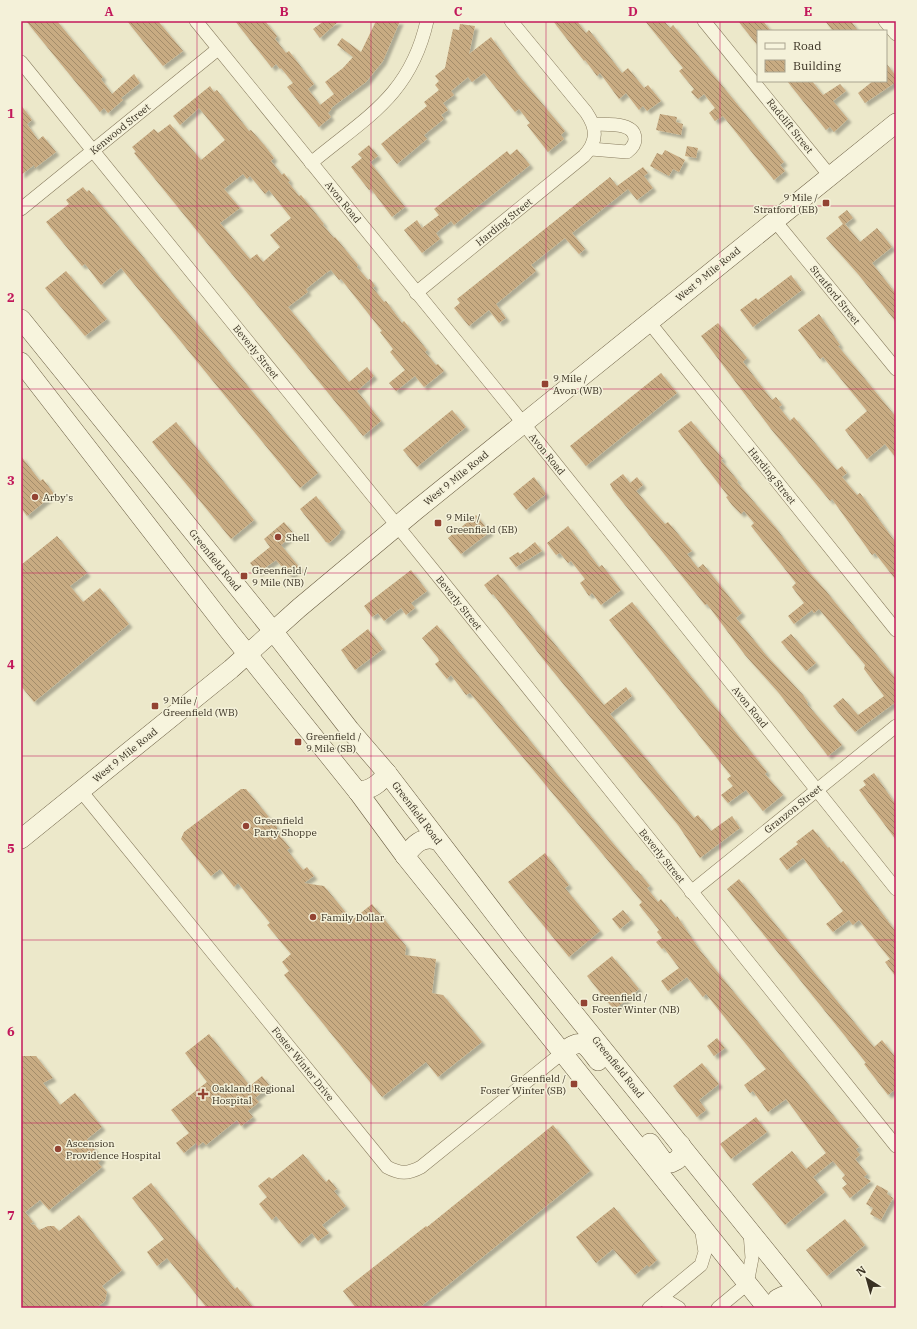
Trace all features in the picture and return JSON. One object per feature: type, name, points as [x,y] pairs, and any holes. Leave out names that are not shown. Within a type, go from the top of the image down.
[{"type":"main road","name":"West 9 Mile Road","points":[[21,839],[248,654],[396,525],[896,123]]},
{"type":"main road","name":"Greenfield Road","points":[[21,319],[273,631],[350,730],[387,773],[436,840],[518,944],[812,1308]]},
{"type":"main road","points":[[21,362],[248,654],[358,792],[405,856],[767,1308]]},
{"type":"main road","points":[[68,424],[83,422],[95,411]]},
{"type":"main road","points":[[120,490],[123,480],[133,474],[146,474]]},
{"type":"main road","points":[[358,792],[369,790],[387,773]]},
{"type":"main road","points":[[405,856],[422,840],[428,838],[436,840]]},
{"type":"main road","points":[[562,1053],[572,1045],[579,1042],[584,1044],[640,1114],[675,1138],[682,1153],[678,1160],[671,1163],[664,1162],[606,1088],[587,1084]]},
{"type":"main road","points":[[772,1308],[777,1299],[783,1296],[789,1299],[797,1308]]},
{"type":"street","name":"Avon Road","points":[[196,21],[523,423],[896,888]]},
{"type":"street","points":[[311,162],[372,114],[394,92],[415,60],[427,21]]},
{"type":"street","points":[[511,21],[586,112],[594,124],[595,137],[591,149],[627,152],[634,145],[635,139],[631,130],[624,126],[594,124]]},
{"type":"street","name":"Radclift Street","points":[[704,21],[830,176]]},
{"type":"street","points":[[885,21],[896,34]]},
{"type":"street","name":"Kenwood Street","points":[[21,208],[218,49]]},
{"type":"street","name":"Beverly Street","points":[[21,62],[896,1146]]},
{"type":"street","name":"Harding Street","points":[[416,292],[591,149]]},
{"type":"street","name":"Stratford Street","points":[[775,221],[896,369]]},
{"type":"street","name":"Harding Street","points":[[649,322],[896,630]]},
{"type":"street","name":"Granzon Street","points":[[690,892],[896,726]]},
{"type":"street","name":"Foster Winter Drive","points":[[80,791],[387,1167],[397,1173],[412,1172],[421,1167],[562,1053]]},
{"type":"street","points":[[649,1308],[701,1265],[705,1252],[701,1226]]},
{"type":"street","points":[[718,1308],[747,1284],[752,1258],[750,1232]]},
{"type":"street","points":[[660,1299],[679,1308]]},
{"type":"building","points":[[26,21],[57,21],[103,77],[101,79],[112,94],[134,74],[140,83],[121,98],[123,100],[108,113],[104,108],[100,112]]},
{"type":"building","points":[[127,21],[158,21],[183,51],[163,66]]},
{"type":"building","points":[[235,21],[265,21],[277,36],[275,39],[286,53],[289,51],[314,84],[308,89],[320,105],[334,94],[325,82],[343,68],[353,57],[337,45],[342,38],[361,52],[376,21],[400,21],[383,61],[366,82],[331,108],[332,109],[328,113],[331,117],[319,127],[287,87],[293,83],[276,64],[272,68]]},
{"type":"building","points":[[324,21],[339,21],[320,38],[313,29]]},
{"type":"building","points":[[553,21],[577,21],[586,33],[589,30],[622,73],[628,68],[644,88],[648,85],[661,101],[647,111],[643,106],[639,110],[626,93],[619,99],[600,73],[597,76]]},
{"type":"building","points":[[645,21],[664,21],[670,28],[673,25],[784,162],[780,165],[785,171],[774,180],[723,116],[715,121],[709,113],[715,108],[704,94],[698,99],[691,92],[694,89],[679,71],[683,68]]},
{"type":"building","points":[[738,21],[763,21],[770,30],[757,30],[757,45]]},
{"type":"building","points":[[825,21],[851,21],[857,30],[832,30]]},
{"type":"building","points":[[460,24],[475,26],[469,54],[491,37],[515,71],[565,131],[561,135],[564,139],[548,152],[527,125],[530,123],[519,109],[515,112],[484,73],[472,82],[468,77],[451,91],[454,95],[443,103],[448,110],[441,115],[444,119],[424,135],[427,139],[397,164],[381,144],[427,106],[424,102],[439,90],[435,85],[439,81],[435,76],[445,68],[453,29],[459,30]]},
{"type":"building","points":[[887,64],[896,76],[896,82],[865,103],[858,93],[872,82],[887,82]]},
{"type":"building","points":[[788,82],[813,82],[823,95],[840,84],[846,91],[833,101],[848,119],[834,132],[830,127],[826,130]]},
{"type":"building","points":[[210,86],[214,92],[217,90],[249,131],[251,130],[265,146],[274,158],[271,161],[282,175],[284,173],[290,181],[288,182],[299,196],[301,195],[324,224],[323,225],[358,265],[357,267],[368,280],[370,279],[375,286],[373,288],[384,302],[386,301],[402,323],[404,321],[427,350],[425,352],[436,365],[438,364],[444,371],[424,387],[415,376],[396,391],[389,383],[405,370],[390,352],[393,349],[380,332],[382,331],[341,279],[339,280],[331,270],[306,289],[308,292],[288,307],[349,382],[367,367],[374,376],[357,391],[381,421],[363,436],[134,153],[136,152],[132,147],[154,129],[158,133],[170,124],[201,160],[225,140],[199,108],[180,125],[173,116]],"holes":[[[243,174],[247,179],[250,176],[265,194],[269,190],[291,218],[270,235],[280,247],[263,262],[257,254],[250,259],[220,223],[240,208],[224,189]]]},
{"type":"building","points":[[21,105],[32,120],[27,124],[38,140],[43,136],[56,152],[35,168],[34,165],[21,175]]},
{"type":"building","points":[[660,114],[677,117],[676,122],[683,124],[681,135],[656,130]]},
{"type":"building","points":[[369,145],[378,156],[370,162],[405,207],[392,217],[371,189],[369,190],[351,167],[362,158],[358,154]]},
{"type":"building","points":[[687,146],[698,148],[696,158],[685,156]]},
{"type":"building","points":[[517,149],[530,165],[454,225],[451,221],[436,233],[440,239],[422,253],[404,230],[417,220],[422,228],[439,215],[434,209],[507,151],[510,155]]},
{"type":"building","points":[[665,150],[685,160],[679,172],[673,169],[669,176],[650,166],[657,153],[662,155]]},
{"type":"building","points":[[643,167],[648,173],[644,176],[653,188],[637,200],[628,189],[572,233],[585,249],[579,254],[565,238],[531,265],[536,271],[496,304],[506,318],[499,323],[489,310],[469,326],[454,308],[460,303],[457,299],[610,177],[617,186]]},
{"type":"building","points":[[83,187],[87,192],[89,190],[318,473],[300,488],[121,268],[101,285],[85,264],[82,266],[46,222],[69,204],[66,200]]},
{"type":"building","points":[[847,210],[853,218],[845,224],[860,242],[877,228],[892,247],[872,263],[896,294],[896,322],[858,274],[826,238],[843,224],[838,217]]},
{"type":"building","points":[[66,271],[107,319],[85,336],[45,288]]},
{"type":"building","points":[[791,275],[802,290],[753,327],[740,310],[756,298],[758,300]]},
{"type":"building","points":[[819,314],[840,345],[838,346],[896,417],[896,458],[885,444],[867,459],[845,430],[867,411],[823,357],[820,359],[798,330]]},
{"type":"building","points":[[718,323],[747,358],[743,362],[772,400],[776,397],[782,405],[779,407],[790,421],[794,417],[837,470],[842,466],[847,473],[842,477],[857,495],[860,493],[896,543],[896,580],[875,553],[872,555],[832,499],[830,501],[771,429],[701,336]]},
{"type":"building","points":[[661,373],[677,393],[586,466],[570,446]]},
{"type":"building","points":[[452,410],[466,427],[417,467],[403,450]]},
{"type":"building","points":[[691,421],[723,459],[721,460],[738,481],[737,482],[776,528],[808,571],[826,591],[896,679],[896,702],[855,732],[833,706],[843,698],[858,715],[884,696],[864,669],[865,665],[819,609],[814,613],[812,610],[794,624],[788,616],[804,603],[792,587],[796,583],[751,526],[754,523],[744,511],[741,514],[732,505],[726,497],[728,496],[678,431]]},
{"type":"building","points":[[176,422],[254,520],[231,539],[152,442]]},
{"type":"building","points":[[21,456],[40,481],[43,479],[54,494],[27,516],[21,508]]},
{"type":"building","points":[[623,474],[630,483],[637,477],[643,485],[636,491],[665,524],[668,522],[692,551],[687,554],[698,568],[703,564],[712,575],[742,613],[736,618],[766,655],[803,695],[808,703],[807,704],[842,745],[828,756],[778,692],[745,655],[707,604],[705,605],[613,490],[610,484]]},
{"type":"building","points":[[534,477],[546,494],[526,510],[513,494]]},
{"type":"building","points":[[316,496],[342,529],[339,532],[340,533],[329,543],[326,542],[300,509]]},
{"type":"building","points":[[476,515],[490,532],[461,554],[448,538]]},
{"type":"building","points":[[284,522],[294,534],[281,545],[300,568],[290,576],[276,560],[258,573],[250,563],[270,547],[264,539]]},
{"type":"building","points":[[568,526],[599,567],[602,565],[621,590],[601,605],[592,593],[589,596],[580,583],[585,579],[571,561],[568,563],[560,553],[556,555],[547,543]]},
{"type":"building","points":[[57,536],[87,573],[70,586],[83,602],[100,588],[129,624],[34,702],[21,686],[21,565]]},
{"type":"building","points":[[535,542],[542,551],[516,567],[509,558],[518,552],[520,554]]},
{"type":"building","points":[[411,570],[427,591],[411,603],[415,608],[406,615],[401,608],[384,621],[378,613],[372,617],[364,606]]},
{"type":"building","points":[[498,574],[604,705],[626,687],[632,696],[610,714],[694,818],[698,815],[711,831],[732,816],[740,828],[700,858],[678,825],[543,659],[493,594],[492,595],[484,585]]},
{"type":"building","points":[[632,602],[767,772],[765,774],[783,795],[763,811],[746,790],[728,803],[721,795],[733,786],[727,779],[731,776],[609,620]]},
{"type":"building","points":[[437,625],[602,830],[650,886],[647,888],[658,902],[661,899],[676,918],[677,916],[699,949],[859,1147],[856,1149],[860,1155],[855,1159],[867,1174],[864,1177],[871,1181],[850,1198],[842,1188],[847,1184],[842,1178],[845,1175],[833,1161],[813,1177],[825,1192],[785,1225],[752,1184],[792,1151],[806,1169],[826,1153],[786,1099],[768,1112],[753,1091],[750,1093],[744,1085],[766,1069],[706,994],[703,997],[687,977],[668,991],[661,981],[679,968],[664,948],[662,949],[656,942],[662,938],[657,932],[659,930],[639,905],[642,902],[470,693],[466,695],[451,675],[447,679],[435,664],[439,661],[438,658],[422,638]]},
{"type":"building","points":[[368,629],[383,649],[355,670],[341,650]]},
{"type":"building","points":[[791,634],[816,663],[806,671],[781,642]]},
{"type":"building","points":[[874,773],[896,805],[896,840],[859,790],[866,785],[863,781]]},
{"type":"building","points":[[241,789],[246,789],[277,827],[277,832],[290,848],[287,850],[303,870],[307,867],[314,876],[304,883],[324,886],[352,920],[372,904],[406,946],[405,955],[436,959],[432,993],[443,995],[482,1042],[438,1077],[426,1062],[382,1097],[284,975],[289,971],[282,962],[291,954],[267,925],[270,923],[238,883],[234,887],[220,869],[211,876],[181,839],[184,832]]},
{"type":"building","points":[[813,829],[841,863],[843,861],[896,932],[896,977],[885,962],[890,959],[859,920],[853,925],[849,920],[833,932],[826,924],[843,911],[803,858],[787,870],[779,859],[798,844],[796,842]]},
{"type":"building","points":[[545,853],[569,885],[565,888],[600,931],[569,957],[508,882]]},
{"type":"building","points":[[739,879],[874,1047],[882,1040],[896,1058],[896,1089],[888,1095],[845,1036],[727,889]]},
{"type":"building","points":[[623,910],[631,920],[620,929],[612,919]]},
{"type":"building","points":[[612,956],[639,989],[614,1010],[587,976]]},
{"type":"building","points":[[209,1034],[250,1086],[262,1076],[270,1086],[255,1098],[259,1102],[248,1111],[253,1117],[241,1126],[237,1120],[206,1145],[203,1142],[198,1146],[196,1143],[184,1153],[176,1143],[189,1133],[171,1110],[207,1082],[185,1053]]},
{"type":"building","points":[[717,1038],[725,1048],[714,1056],[707,1046]]},
{"type":"building","points":[[21,1056],[36,1056],[53,1078],[43,1083],[60,1105],[75,1093],[102,1127],[87,1139],[102,1159],[98,1163],[102,1167],[49,1210],[40,1200],[25,1212],[33,1222],[30,1224],[35,1225],[39,1230],[48,1226],[54,1226],[59,1231],[79,1215],[122,1270],[102,1286],[107,1292],[105,1301],[96,1308],[21,1308]]},
{"type":"building","points":[[702,1063],[719,1084],[699,1100],[706,1110],[697,1117],[673,1086]]},
{"type":"building","points":[[756,1117],[767,1132],[731,1159],[720,1144]]},
{"type":"building","points":[[553,1125],[590,1171],[419,1308],[356,1308],[343,1291],[426,1226],[427,1227]]},
{"type":"building","points":[[303,1154],[326,1182],[329,1179],[337,1189],[334,1191],[346,1206],[322,1225],[329,1233],[318,1241],[312,1233],[299,1244],[276,1216],[272,1220],[259,1204],[267,1197],[258,1186],[269,1177],[272,1179]]},
{"type":"building","points":[[151,1183],[235,1289],[237,1287],[254,1308],[207,1308],[167,1258],[157,1266],[147,1252],[164,1239],[132,1198]]},
{"type":"building","points":[[877,1185],[888,1191],[887,1194],[893,1198],[881,1220],[870,1214],[873,1208],[866,1204]]},
{"type":"building","points":[[614,1207],[657,1260],[649,1267],[647,1265],[635,1275],[613,1249],[596,1263],[576,1237]]},
{"type":"building","points":[[845,1219],[865,1245],[827,1276],[806,1250]]},
{"type":"place","name":"9 Mile / Stratford (EB)","points":[[826,203]]},
{"type":"place","name":"9 Mile / Avon (WB)","points":[[545,384]]},
{"type":"place","name":"Arby's","points":[[35,497]]},
{"type":"place","name":"9 Mile / Greenfield (EB)","points":[[438,523]]},
{"type":"place","name":"Shell","points":[[278,537]]},
{"type":"place","name":"Greenfield / 9 Mile (NB)","points":[[244,576]]},
{"type":"place","name":"9 Mile / Greenfield (WB)","points":[[155,706]]},
{"type":"place","name":"Greenfield / 9 Mile (SB)","points":[[298,742]]},
{"type":"place","name":"Greenfield Party Shoppe","points":[[246,826]]},
{"type":"place","name":"Family Dollar","points":[[313,917]]},
{"type":"place","name":"Greenfield / Foster Winter (NB)","points":[[584,1003]]},
{"type":"place","name":"Greenfield / Foster Winter (SB)","points":[[574,1084]]},
{"type":"place","name":"Oakland Regional Hospital","points":[[203,1094]]},
{"type":"place","name":"Ascension Providence Hospital","points":[[58,1149]]}]
